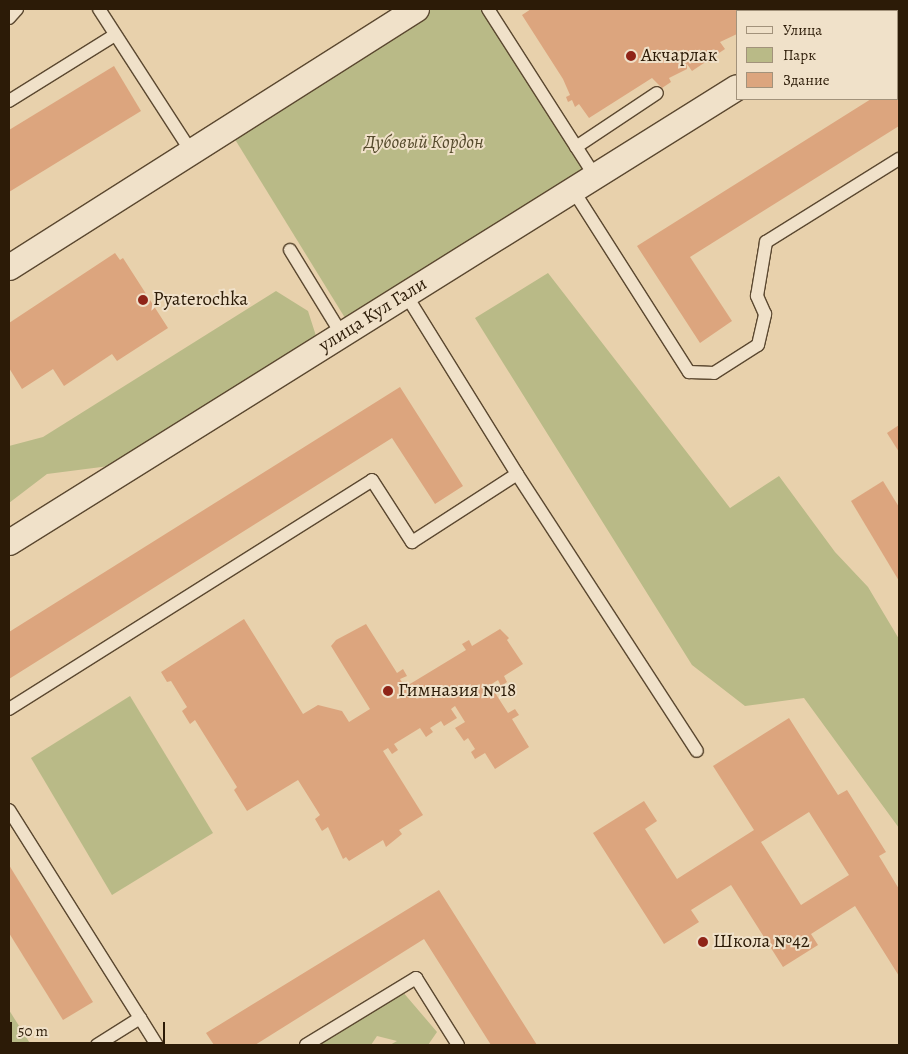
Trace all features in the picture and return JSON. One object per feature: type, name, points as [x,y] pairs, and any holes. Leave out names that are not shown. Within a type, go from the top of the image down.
[{"type":"street","points":[[9,267],[416,9]]},
{"type":"street","name":"улица Кул Гали","points":[[9,542],[736,88]]},
{"type":"lane","points":[[9,18],[17,9]]},
{"type":"lane","points":[[99,9],[191,151]]},
{"type":"lane","points":[[488,9],[595,176]]},
{"type":"lane","points":[[9,101],[115,35]]},
{"type":"lane","points":[[576,147],[657,93]]},
{"type":"lane","points":[[573,190],[689,372],[714,374],[758,345],[765,314],[757,296],[766,242],[899,158]]},
{"type":"lane","points":[[290,250],[342,334]]},
{"type":"lane","points":[[406,295],[517,474],[697,751]]},
{"type":"lane","points":[[9,709],[372,480],[412,542],[517,474]]},
{"type":"lane","points":[[9,810],[157,1045]]},
{"type":"lane","points":[[306,1045],[416,978],[458,1045]]},
{"type":"lane","points":[[97,1045],[140,1018]]},
{"type":"green space","name":"Дубовый Кордон","points":[[417,9],[488,9],[595,176],[350,326],[228,128]]},
{"type":"green space","points":[[548,273],[730,508],[779,476],[835,552],[868,587],[899,639],[899,828],[804,698],[745,706],[692,665],[475,318]]},
{"type":"green space","points":[[276,291],[308,311],[317,339],[117,465],[47,474],[9,503],[9,446],[43,437]]},
{"type":"green space","points":[[130,696],[213,833],[112,895],[31,758]]},
{"type":"green space","points":[[402,991],[437,1032],[428,1045],[390,1045],[397,1041],[377,1036],[371,1045],[317,1045]]},
{"type":"green space","points":[[9,1010],[31,1045],[9,1045]]},
{"type":"building","name":"Акчарлак","points":[[531,9],[759,9],[736,10],[736,34],[720,42],[725,49],[692,71],[687,64],[687,69],[669,78],[671,82],[662,88],[652,78],[589,118],[579,104],[575,107],[572,100],[568,102],[566,97],[570,95],[563,79],[522,15]]},
{"type":"building","points":[[114,66],[141,111],[9,192],[9,130]]},
{"type":"building","points":[[899,81],[899,126],[690,257],[732,321],[700,343],[637,246],[869,100],[898,100]]},
{"type":"building","points":[[115,253],[120,260],[123,258],[168,328],[117,361],[112,354],[64,386],[53,369],[22,389],[9,368],[9,323]]},
{"type":"building","points":[[400,387],[463,486],[435,504],[392,438],[9,679],[9,632]]},
{"type":"building","points":[[899,425],[899,452],[887,433]]},
{"type":"building","points":[[883,481],[899,507],[899,581],[851,501]]},
{"type":"building","points":[[244,619],[303,714],[318,705],[342,711],[349,722],[370,709],[331,646],[336,640],[366,624],[397,673],[403,669],[407,676],[400,679],[405,687],[466,650],[462,644],[469,640],[472,646],[500,629],[509,638],[507,640],[523,664],[504,676],[507,682],[501,686],[498,680],[490,685],[508,713],[515,709],[519,715],[512,719],[529,747],[495,769],[485,753],[475,759],[471,752],[475,749],[468,738],[464,741],[455,728],[465,722],[455,706],[451,709],[457,718],[444,726],[441,721],[430,728],[433,732],[426,737],[420,728],[394,744],[398,750],[392,754],[388,748],[383,751],[423,815],[399,830],[402,834],[386,847],[383,840],[349,861],[346,857],[343,859],[328,827],[322,831],[315,819],[320,815],[298,780],[247,811],[234,790],[237,787],[195,720],[190,724],[182,711],[187,707],[171,681],[167,682],[161,672]]},
{"type":"building","points":[[789,718],[838,795],[847,790],[886,852],[879,856],[899,889],[899,976],[855,906],[811,934],[818,945],[783,967],[731,885],[691,910],[699,922],[664,944],[593,833],[644,801],[657,821],[645,829],[677,879],[754,830],[713,766]],"holes":[[[809,812],[849,875],[801,905],[761,842]]]},
{"type":"building","points":[[9,865],[93,1002],[63,1020],[9,933]]},
{"type":"building","points":[[439,890],[537,1045],[491,1045],[424,939],[255,1045],[214,1045],[206,1033]]},
{"type":"place","name":"Акчарлак","points":[[631,56]]},
{"type":"place","name":"Pyaterochka","points":[[143,300]]},
{"type":"place","name":"Гимназия №18","points":[[388,691]]},
{"type":"place","name":"Школа №42","points":[[703,942]]}]
